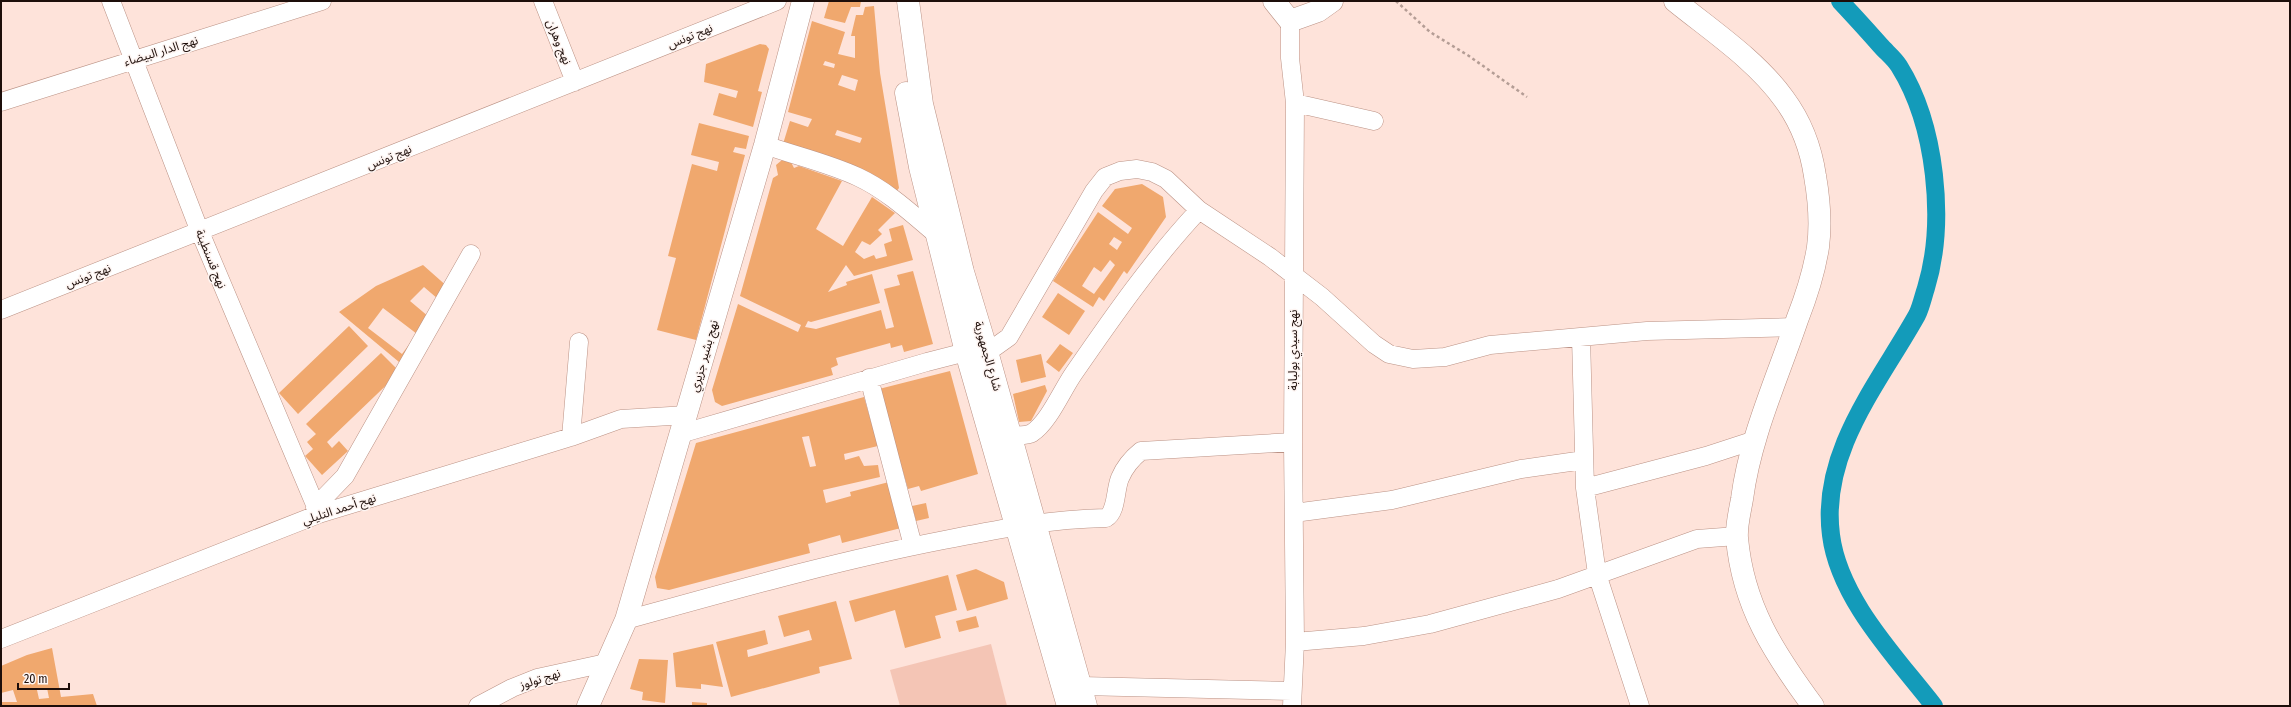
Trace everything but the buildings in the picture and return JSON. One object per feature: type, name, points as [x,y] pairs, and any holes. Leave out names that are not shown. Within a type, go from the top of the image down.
[{"type":"street","name":"نهج قسنطينة","points":[[111,1],[200,232],[317,510]]},
{"type":"street","name":"نهج الدار البيضاء","points":[[1,102],[133,59],[322,1]]},
{"type":"street","name":"نهج وهران","points":[[543,1],[575,82]]},
{"type":"street","name":"نهج تونس","points":[[1,310],[777,1]]},
{"type":"street","name":"نهج بشير جزيري","points":[[588,706],[626,620],[765,145],[803,1]]},
{"type":"street","name":"شارع الجمهورية","points":[[894,1],[910,119],[937,236],[976,350],[1025,524],[1068,706]]},
{"type":"street","name":"شارع الجمهورية","points":[[908,1],[922,104],[963,272],[976,350],[1011,436],[1025,524],[1084,696]]},
{"type":"street","points":[[1274,1],[1290,21],[1318,10],[1332,1]]},
{"type":"street","points":[[1675,1],[1756,67],[1784,99],[1803,132],[1813,164],[1819,198],[1818,246],[1809,286],[1745,472],[1737,536],[1750,602],[1762,629],[1781,663],[1813,706]]},
{"type":"street","name":"نهج سيدي بولبابة","points":[[1290,21],[1290,58],[1295,103],[1293,442],[1294,642],[1292,698]]},
{"type":"street","points":[[1295,103],[1374,120]]},
{"type":"street","points":[[765,145],[829,166],[859,178],[907,209],[937,236]]},
{"type":"street","name":"نهج أحمد التليلي","points":[[1,639],[317,510],[571,437],[621,419],[683,425],[976,350],[995,347],[1009,337],[1094,191],[1106,177],[1120,171],[1137,169],[1152,172],[1166,179],[1199,210],[1270,257],[1352,322],[1374,344],[1395,355],[1413,358],[1446,357],[1490,345],[1647,331],[1795,327]]},
{"type":"street","points":[[1011,436],[1031,434],[1043,422],[1073,374],[1182,228],[1199,210]]},
{"type":"street","points":[[317,510],[345,476],[471,254]]},
{"type":"street","points":[[1581,337],[1585,488],[1596,574],[1640,706]]},
{"type":"street","points":[[571,437],[579,342]]},
{"type":"street","points":[[869,378],[913,546]]},
{"type":"street","points":[[1585,488],[1706,456],[1755,440]]},
{"type":"street","points":[[626,620],[834,564],[913,546],[1025,524],[1109,516],[1119,480],[1125,468],[1141,451],[1293,442]]},
{"type":"street","points":[[1294,513],[1392,500],[1521,469],[1584,460]]},
{"type":"street","points":[[1294,642],[1364,636],[1430,624],[1514,603],[1697,540],[1737,536]]},
{"type":"street","name":"نهج تولوز","points":[[478,706],[512,688],[537,678],[606,663]]},
{"type":"street","points":[[1084,696],[1292,698]]},
{"type":"path","points":[[1396,1],[1430,32],[1469,56],[1527,97]]},
{"type":"shaded area","points":[[991,644],[1007,706],[900,706],[890,670]]},
{"type":"waterway","points":[[1840,1],[1897,63],[1912,90],[1922,116],[1929,145],[1934,174],[1936,204],[1932,262],[1921,305],[1902,341],[1870,393],[1843,447],[1834,475],[1830,505],[1831,535],[1836,559],[1845,582],[1857,604],[1871,626],[1934,706]]}]
